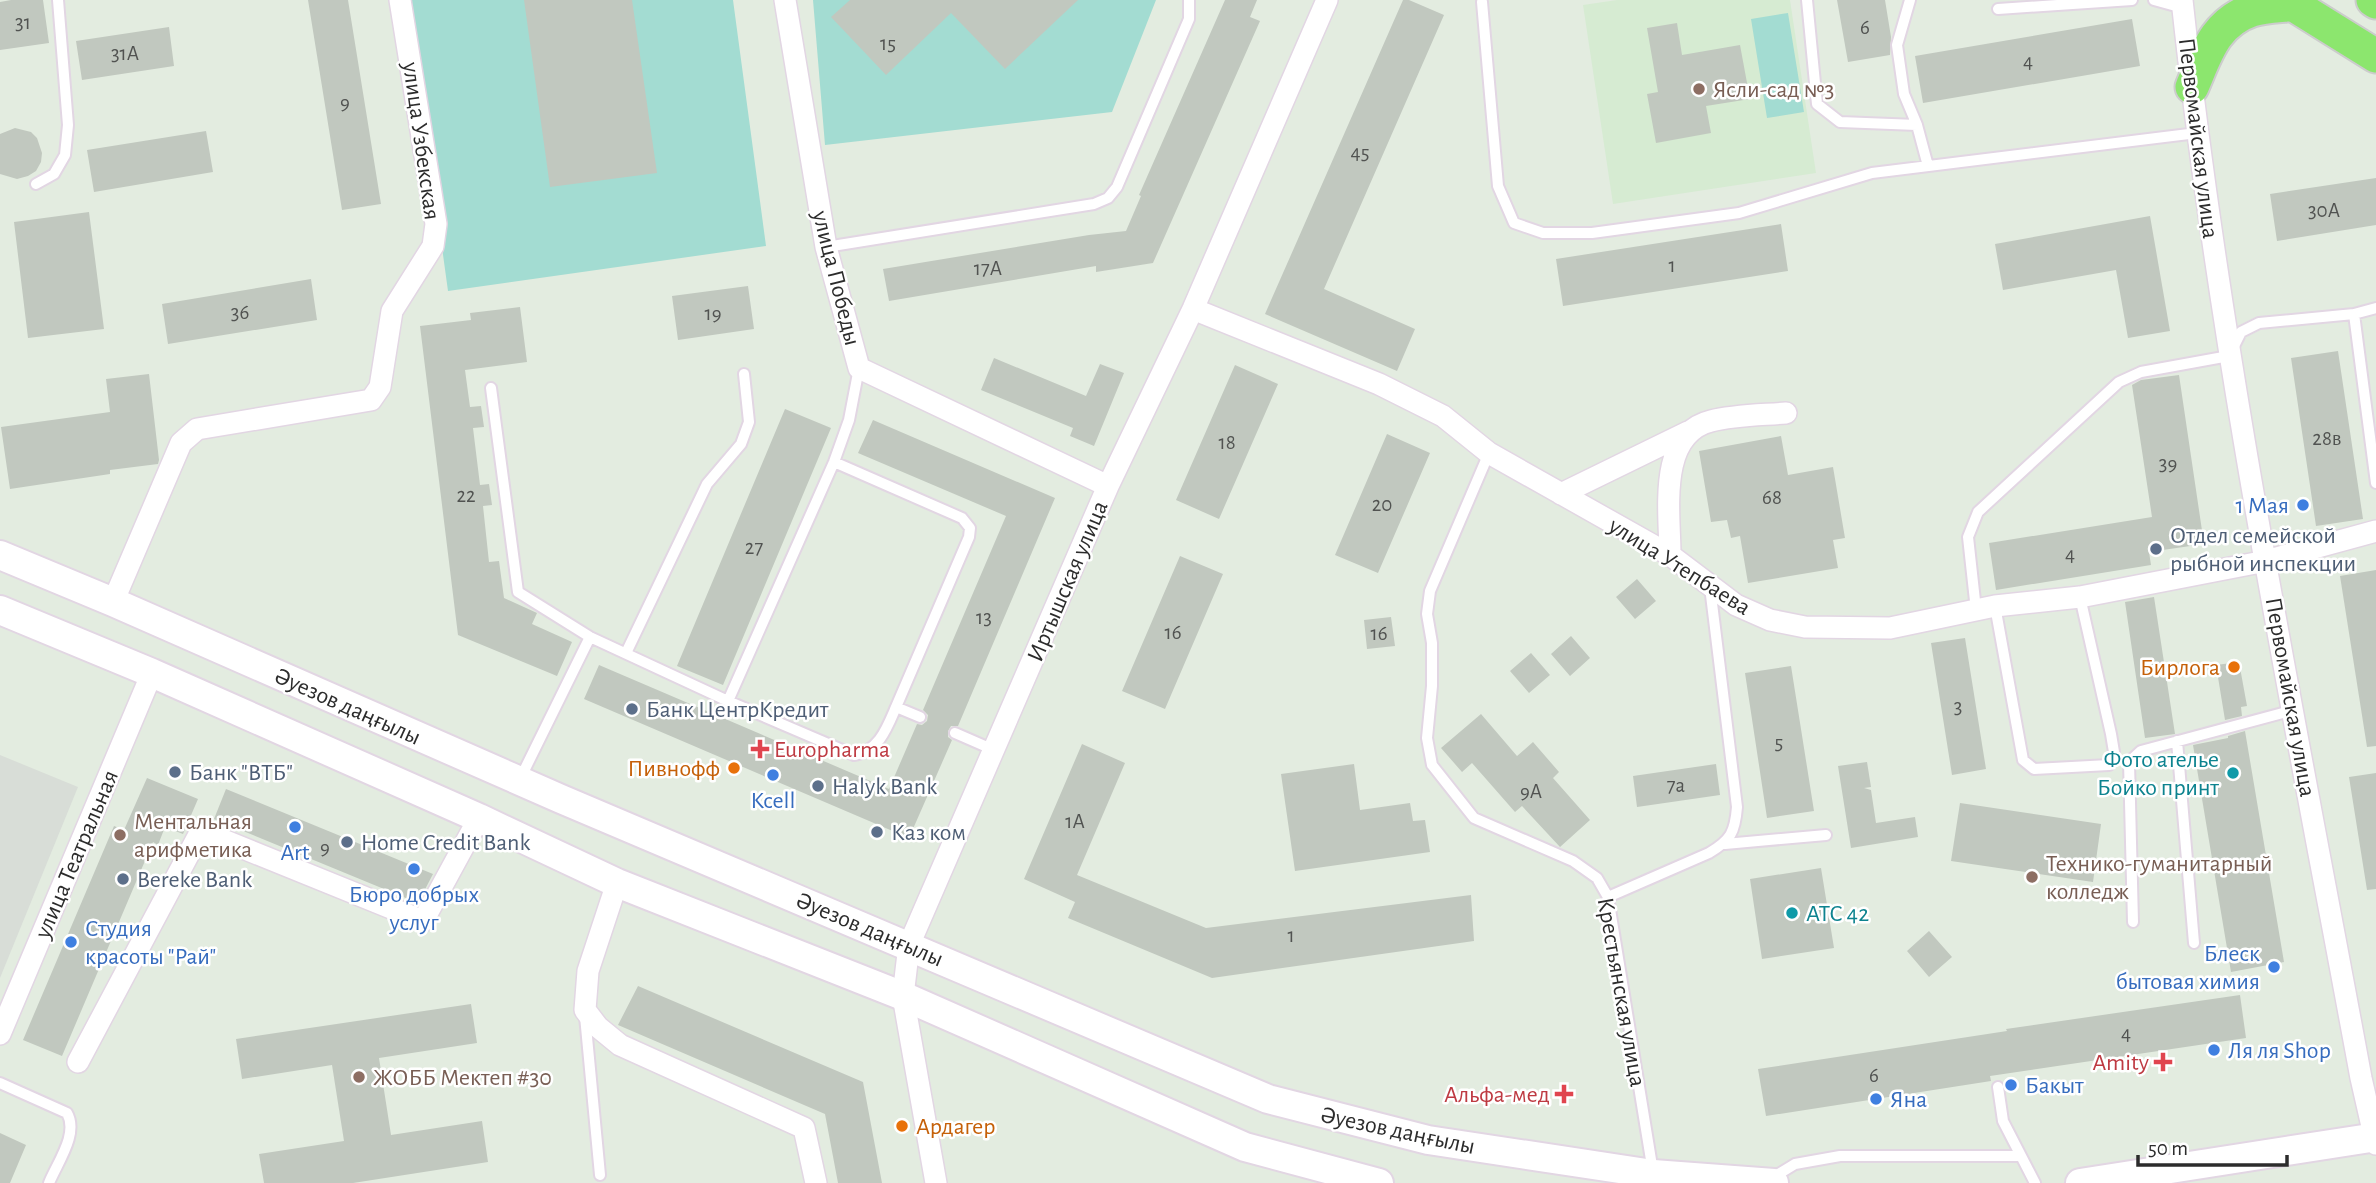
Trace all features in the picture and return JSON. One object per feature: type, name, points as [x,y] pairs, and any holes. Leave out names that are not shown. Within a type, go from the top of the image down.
[{"type":"highway","points":[[2192,87],[2212,38],[2230,22],[2252,10],[2291,2],[2376,55]]},
{"type":"main road","name":"Әуезов даңғылы","points":[[0,555],[519,781],[1268,1099],[1428,1140],[1653,1174],[1773,1183]]},
{"type":"main road","name":"Әуезов даңғылы","points":[[0,610],[152,673],[479,818],[617,883],[903,996],[1245,1147],[1345,1178],[1379,1183]]},
{"type":"main road","points":[[2080,1183],[2375,1139]]},
{"type":"street","name":"улица Узбекская","points":[[113,602],[181,443],[197,429],[371,400],[380,387],[391,311],[433,246],[436,224],[400,0]]},
{"type":"street","name":"улица Победы","points":[[785,0],[826,247],[859,368],[1108,486]]},
{"type":"street","name":"Иртышская улица","points":[[936,1183],[903,996],[909,946],[1108,486],[1193,309],[1327,0]]},
{"type":"street","name":"Первомайская улица","points":[[2183,4],[2197,133],[2229,356],[2361,1078],[2375,1139]]},
{"type":"street","name":"улица Утепбаева","points":[[1193,309],[1379,384],[1443,416],[1489,453],[1670,555],[1736,605],[1770,620],[1805,627],[1890,628],[1986,608],[2080,597],[2266,561],[2376,531]]},
{"type":"street","points":[[1561,494],[1709,421],[1786,413]]},
{"type":"street","points":[[1670,555],[1670,469],[1676,452],[1689,431]]},
{"type":"street","name":"улица Театральная","points":[[0,1034],[152,673]]},
{"type":"street","points":[[78,1062],[201,831],[423,921],[479,818]]},
{"type":"street","points":[[617,883],[589,971],[584,1010],[598,1027],[620,1045],[804,1128],[816,1183]]},
{"type":"lane","points":[[36,184],[54,174],[65,155],[68,125],[58,0]]},
{"type":"lane","points":[[826,247],[1094,204],[1108,198],[1117,187],[1189,19],[1189,0]]},
{"type":"lane","points":[[1807,0],[1817,104],[1840,122],[1917,125]]},
{"type":"lane","points":[[1909,0],[1897,45],[1904,94],[1917,125],[1928,166]]},
{"type":"lane","points":[[1998,9],[2132,0]]},
{"type":"lane","points":[[2154,0],[2183,4]]},
{"type":"lane","points":[[1484,1],[1498,186],[1514,223],[1544,233],[1592,233],[1739,213],[1872,173],[2197,133]]},
{"type":"lane","points":[[2294,710],[2141,751],[2129,762],[2034,769],[2023,760],[1968,537],[1978,512],[2119,382],[2141,372],[2229,356],[2241,332],[2259,323],[2354,314],[2376,308]]},
{"type":"lane","points":[[2354,314],[2376,483]]},
{"type":"lane","points":[[728,701],[834,462],[849,420],[859,368]]},
{"type":"lane","points":[[626,653],[707,484],[741,444],[749,422],[744,373]]},
{"type":"lane","points":[[491,388],[518,592],[590,637],[728,701],[854,755],[866,753],[884,736],[969,537],[970,528],[962,517],[834,462]]},
{"type":"lane","name":"Крестьянская улица","points":[[1489,453],[1430,591],[1427,614],[1432,643],[1432,686],[1427,738],[1432,765],[1474,818],[1573,861],[1597,878],[1608,897],[1653,1174]]},
{"type":"lane","points":[[1710,587],[1737,807],[1735,827],[1725,844]]},
{"type":"lane","points":[[2080,597],[2111,734],[2114,752],[2109,765]]},
{"type":"lane","points":[[519,781],[590,637]]},
{"type":"lane","points":[[896,707],[920,717]]},
{"type":"lane","points":[[955,733],[994,750]]},
{"type":"lane","points":[[2177,741],[2194,943]]},
{"type":"lane","points":[[2129,762],[2133,922]]},
{"type":"lane","points":[[1608,897],[1725,844],[1825,835]]},
{"type":"lane","points":[[584,1010],[600,1175]]},
{"type":"lane","points":[[0,1083],[67,1114],[72,1122],[72,1131],[49,1183]]},
{"type":"lane","points":[[1998,1087],[2003,1121],[2035,1183]]},
{"type":"lane","points":[[1764,1182],[1794,1164],[1840,1156],[2020,1156]]},
{"type":"shaded area","points":[[408,0],[733,0],[766,246],[448,291]]},
{"type":"shaded area","points":[[813,0],[1156,0],[1112,112],[825,145]]},
{"type":"shaded area","name":"Ясли-сад №3","points":[[1617,0],[1790,0],[1816,173],[1613,204],[1583,5]]},
{"type":"shaded area","points":[[1788,13],[1804,112],[1767,118],[1751,19]]},
{"type":"shaded area","points":[[0,755],[78,787],[0,978]]},
{"type":"building","points":[[43,0],[49,43],[0,50],[0,2]]},
{"type":"building","points":[[308,0],[348,0],[381,204],[342,210]]},
{"type":"building","points":[[524,0],[632,0],[657,173],[550,187]]},
{"type":"building","points":[[850,0],[1078,0],[1005,69],[951,13],[886,75],[831,17]]},
{"type":"building","points":[[1225,0],[1257,0],[1250,17],[1260,21],[1153,263],[1096,272],[1096,266],[889,301],[883,269],[1126,231],[1141,196],[1139,195]]},
{"type":"building","points":[[1403,0],[1444,15],[1324,289],[1415,329],[1397,371],[1265,314]]},
{"type":"building","points":[[1837,0],[1885,0],[1891,37],[1890,55],[1848,62]]},
{"type":"building","points":[[2132,19],[2140,66],[1923,103],[1915,56]]},
{"type":"building","points":[[1677,23],[1682,55],[1740,45],[1750,99],[1706,106],[1711,133],[1656,143],[1647,94],[1658,92],[1647,28]]},
{"type":"building","points":[[169,27],[174,66],[82,80],[76,41]]},
{"type":"building","points":[[15,128],[31,132],[37,138],[42,153],[36,171],[17,179],[0,174],[0,134]]},
{"type":"building","points":[[206,131],[213,172],[94,192],[87,150]]},
{"type":"building","points":[[2376,178],[2376,225],[2277,241],[2270,194]]},
{"type":"building","points":[[89,212],[104,329],[28,338],[14,222]]},
{"type":"building","points":[[2150,216],[2170,331],[2128,338],[2116,270],[2003,290],[1995,244]]},
{"type":"building","points":[[1781,224],[1788,271],[1563,306],[1556,259]]},
{"type":"building","points":[[311,279],[317,320],[168,344],[162,304]]},
{"type":"building","points":[[748,286],[754,329],[678,340],[672,296]]},
{"type":"building","points":[[520,307],[527,362],[465,370],[470,407],[481,406],[484,427],[473,428],[480,485],[489,484],[492,505],[483,506],[489,562],[499,561],[504,598],[537,613],[532,624],[572,642],[557,676],[458,635],[420,326],[471,320],[470,313]]},
{"type":"building","points":[[2338,351],[2363,519],[2316,526],[2291,358]]},
{"type":"building","points":[[994,358],[1086,396],[1100,364],[1124,373],[1094,446],[1070,436],[1073,428],[981,390]]},
{"type":"building","points":[[1235,365],[1278,384],[1219,519],[1176,500]]},
{"type":"building","points":[[149,374],[158,464],[10,489],[1,427],[110,412],[106,379]]},
{"type":"building","points":[[2179,375],[2204,544],[2149,552],[2151,565],[1996,590],[1989,543],[2152,517],[2132,385],[2141,380]]},
{"type":"building","points":[[785,409],[831,428],[723,685],[677,666]]},
{"type":"building","points":[[873,420],[1055,498],[958,726],[951,726],[948,731],[948,737],[952,740],[909,838],[584,699],[599,665],[889,789],[917,724],[922,725],[927,721],[928,715],[923,710],[1006,516],[858,453]]},
{"type":"building","points":[[1387,434],[1430,453],[1378,573],[1335,555]]},
{"type":"building","points":[[1781,436],[1788,475],[1833,467],[1845,538],[1833,540],[1838,568],[1748,583],[1740,536],[1731,538],[1727,520],[1711,522],[1699,451]]},
{"type":"building","points":[[1180,556],[1223,574],[1165,709],[1122,691]]},
{"type":"building","points":[[2376,570],[2376,746],[2367,747],[2340,576]]},
{"type":"building","points":[[1637,579],[1656,601],[1635,619],[1616,597]]},
{"type":"building","points":[[2154,597],[2175,734],[2145,738],[2125,602]]},
{"type":"building","points":[[1391,617],[1395,646],[1367,649],[1364,620]]},
{"type":"building","points":[[1571,636],[1590,658],[1570,676],[1551,654]]},
{"type":"building","points":[[1965,638],[1986,769],[1952,775],[1931,643]]},
{"type":"building","points":[[1531,653],[1550,675],[1529,693],[1510,671]]},
{"type":"building","points":[[2239,662],[2247,706],[2241,707],[2242,716],[2225,720],[2216,665]]},
{"type":"building","points":[[1791,666],[1814,811],[1767,818],[1745,673]]},
{"type":"building","points":[[1481,714],[1517,756],[1533,742],[1559,772],[1553,778],[1590,820],[1560,847],[1522,806],[1515,812],[1472,763],[1462,772],[1441,748]]},
{"type":"building","points":[[2245,731],[2284,962],[2231,972],[2193,745],[2228,738]]},
{"type":"building","points":[[1082,744],[1125,763],[1077,875],[1206,928],[1471,895],[1474,941],[1212,978],[1068,918],[1075,902],[1024,879]]},
{"type":"building","points":[[1867,762],[1871,787],[1864,788],[1871,790],[1876,823],[1915,817],[1918,837],[1851,848],[1838,766]]},
{"type":"building","points":[[1354,764],[1360,810],[1410,803],[1413,821],[1425,820],[1430,852],[1295,871],[1281,774]]},
{"type":"building","points":[[1716,764],[1720,795],[1637,807],[1633,776]]},
{"type":"building","points":[[2376,773],[2376,889],[2367,890],[2349,777]]},
{"type":"building","points":[[147,778],[198,799],[183,834],[165,827],[158,845],[153,842],[62,1056],[23,1040],[114,826],[124,830]]},
{"type":"building","points":[[226,789],[433,874],[418,903],[214,819]]},
{"type":"building","points":[[1960,803],[2101,824],[2093,882],[1951,861]]},
{"type":"building","name":"АТС 42","points":[[1821,868],[1834,948],[1762,959],[1750,879]]},
{"type":"building","points":[[1929,931],[1952,957],[1929,977],[1907,951]]},
{"type":"building","points":[[638,986],[863,1082],[882,1183],[838,1183],[825,1114],[618,1025]]},
{"type":"building","points":[[2240,995],[2246,1038],[1990,1076],[1991,1081],[1766,1116],[1758,1069]]},
{"type":"building","points":[[471,1004],[477,1043],[379,1058],[391,1135],[482,1121],[488,1162],[353,1183],[264,1183],[259,1154],[344,1141],[332,1065],[242,1079],[236,1039]]},
{"type":"building","points":[[0,1133],[26,1145],[10,1183],[0,1183]]},
{"type":"place","name":"Ясли-сад №3","points":[[1699,89]]},
{"type":"place","name":"1 Мая","points":[[2303,505]]},
{"type":"place","name":"Отдел семейской рыбной инспекции","points":[[2156,549]]},
{"type":"place","name":"Бирлога","points":[[2234,667]]},
{"type":"place","name":"Банк ЦентрКредит","points":[[632,709]]},
{"type":"place","name":"Europharma","points":[[760,749]]},
{"type":"place","name":"Пивнофф","points":[[734,768]]},
{"type":"place","name":"Банк \"ВТБ\"","points":[[175,772]]},
{"type":"place","name":"Фото ателье Бойко принт","points":[[2233,773]]},
{"type":"place","name":"Kcell","points":[[773,775]]},
{"type":"place","name":"Halyk Bank","points":[[818,786]]},
{"type":"place","name":"Art","points":[[295,827]]},
{"type":"place","name":"Каз ком","points":[[877,832]]},
{"type":"place","name":"Ментальная арифметика","points":[[120,835]]},
{"type":"place","name":"Home Credit Bank","points":[[347,842]]},
{"type":"place","name":"Бюро добрых услуг","points":[[414,869]]},
{"type":"place","name":"Технико-гуманитарный колледж","points":[[2032,877]]},
{"type":"place","name":"Bereke Bank","points":[[123,879]]},
{"type":"place","name":"АТС 42","points":[[1792,913]]},
{"type":"place","name":"Студия красоты \"Рай\"","points":[[71,942]]},
{"type":"place","name":"Блеск бытовая химия","points":[[2274,967]]},
{"type":"place","name":"Ля ля Shop","points":[[2214,1050]]},
{"type":"place","name":"Amity","points":[[2163,1062]]},
{"type":"place","name":"ЖОББ Мектеп #30","points":[[359,1077]]},
{"type":"place","name":"Бакыт","points":[[2011,1085]]},
{"type":"place","name":"Альфа-мед","points":[[1564,1094]]},
{"type":"place","name":"Яна","points":[[1876,1099]]},
{"type":"place","name":"Ардагер","points":[[902,1126]]}]
